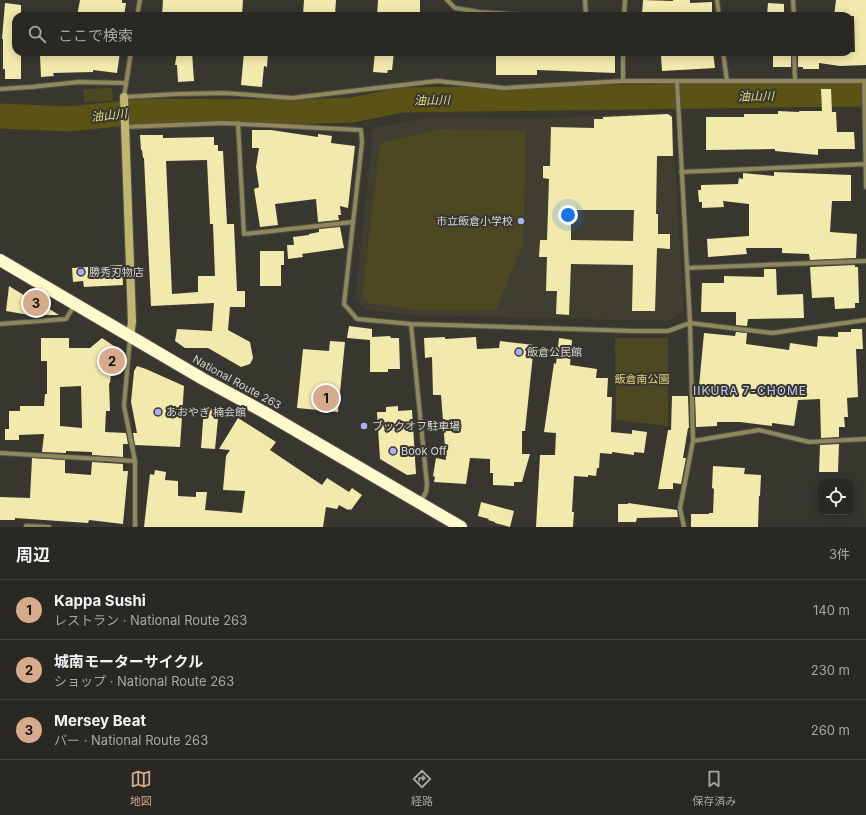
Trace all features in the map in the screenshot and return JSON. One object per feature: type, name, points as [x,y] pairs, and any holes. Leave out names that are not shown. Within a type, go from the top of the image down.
[{"type":"highway","name":"National Route 263","points":[[0,260],[202,379],[264,412],[461,527]]},
{"type":"street","points":[[138,12],[140,0]]},
{"type":"street","points":[[447,0],[454,8],[480,12]]},
{"type":"street","points":[[585,0],[586,12]]},
{"type":"street","points":[[624,12],[625,0]]},
{"type":"street","points":[[716,0],[718,12]]},
{"type":"street","points":[[793,0],[794,12]]},
{"type":"street","points":[[130,56],[124,97],[132,322],[128,351],[124,406],[135,460],[135,527]]},
{"type":"street","points":[[623,56],[623,82]]},
{"type":"street","points":[[724,56],[727,81]]},
{"type":"street","points":[[794,56],[795,81]]},
{"type":"street","points":[[124,97],[224,93],[292,98],[437,80],[504,88],[623,82],[865,81],[864,108],[866,187]]},
{"type":"street","points":[[677,81],[690,323],[693,441],[680,508],[684,527]]},
{"type":"street","points":[[0,89],[79,82],[125,83]]},
{"type":"street","points":[[125,127],[223,122],[361,130],[362,142],[344,304],[357,319],[411,324],[620,331],[668,331],[690,323],[772,333],[866,320]]},
{"type":"street","points":[[238,123],[244,234],[353,222]]},
{"type":"street","points":[[681,172],[866,164]]},
{"type":"street","points":[[687,268],[866,260]]},
{"type":"street","points":[[0,324],[66,319],[75,304]]},
{"type":"street","points":[[411,324],[427,485],[426,492],[420,503]]},
{"type":"street","points":[[693,441],[759,430],[809,442],[866,439]]},
{"type":"street","points":[[0,453],[135,460]]},
{"type":"street","points":[[26,527],[49,527]]},
{"type":"shaded area","name":"市立飯倉小学校","points":[[672,112],[684,311],[668,321],[411,315],[365,310],[355,299],[372,142],[371,134],[376,127],[435,117],[528,119]]},
{"type":"green space","points":[[112,88],[113,101],[84,102],[83,89]]},
{"type":"green space","points":[[440,129],[526,131],[523,244],[496,310],[417,310],[369,303],[362,298],[380,143]]},
{"type":"green space","name":"飯倉南公園","points":[[615,338],[668,338],[668,426],[616,420]]},
{"type":"building","points":[[80,0],[122,0],[122,3],[126,3],[125,12],[78,12]]},
{"type":"building","points":[[163,0],[243,0],[242,12],[162,12]]},
{"type":"building","points":[[304,0],[336,0],[335,12],[303,12]]},
{"type":"building","points":[[378,0],[420,0],[420,12],[377,12]]},
{"type":"building","points":[[643,0],[690,0],[690,3],[712,2],[712,12],[642,12]]},
{"type":"building","points":[[836,0],[866,0],[866,65],[840,66],[819,63],[819,69],[803,69],[803,67],[798,67],[798,56],[854,56],[854,12],[834,12]]},
{"type":"building","points":[[5,3],[21,5],[21,12],[12,12],[12,56],[21,56],[21,79],[5,79],[5,69],[3,69],[2,39]]},
{"type":"building","points":[[768,3],[784,4],[784,12],[767,12]]},
{"type":"building","points":[[40,56],[119,56],[117,73],[93,70],[93,72],[53,73],[54,76],[41,77]]},
{"type":"building","points":[[176,56],[192,56],[194,81],[178,82],[177,65],[175,65]]},
{"type":"building","points":[[244,56],[268,56],[267,67],[264,66],[262,87],[241,85]]},
{"type":"building","points":[[375,56],[394,56],[392,70],[388,70],[387,73],[373,72]]},
{"type":"building","points":[[496,56],[615,56],[615,73],[537,70],[537,75],[496,75]]},
{"type":"building","points":[[661,56],[714,56],[715,68],[662,71]]},
{"type":"building","points":[[773,56],[791,56],[791,67],[773,67]]},
{"type":"building","points":[[821,89],[831,89],[832,112],[836,112],[837,132],[854,132],[855,149],[818,149],[818,155],[775,151],[775,149],[706,150],[706,117],[744,117],[744,114],[778,114],[778,111],[822,111]]},
{"type":"building","points":[[668,114],[672,117],[673,156],[657,156],[656,214],[658,214],[658,234],[670,234],[670,249],[657,248],[655,311],[632,311],[633,265],[571,264],[569,315],[556,314],[557,291],[546,291],[547,257],[539,257],[540,240],[547,240],[549,179],[543,178],[543,166],[550,166],[551,127],[594,128],[594,119],[603,119],[603,117]],"holes":[[[571,210],[634,210],[633,241],[571,240]]]},
{"type":"building","points":[[252,130],[271,130],[318,137],[318,134],[332,136],[331,143],[355,146],[348,208],[340,206],[341,215],[338,215],[339,220],[318,222],[316,199],[275,204],[278,225],[260,227],[254,189],[259,187],[256,167],[259,148],[252,148]]},
{"type":"building","points":[[140,135],[163,135],[163,138],[214,137],[214,145],[218,145],[218,151],[223,151],[227,224],[234,224],[237,291],[245,291],[245,307],[230,307],[228,330],[250,342],[253,358],[250,364],[241,367],[208,348],[185,348],[175,341],[177,329],[212,331],[214,303],[151,306],[144,158],[141,150]],"holes":[[[207,160],[210,224],[213,224],[215,276],[198,276],[198,292],[172,294],[166,161]]]},
{"type":"building","points":[[774,172],[851,175],[851,201],[832,201],[830,232],[857,234],[856,258],[810,260],[809,254],[782,253],[782,248],[746,248],[747,254],[708,257],[707,239],[749,236],[749,204],[723,201],[724,207],[702,208],[702,202],[699,202],[698,190],[701,190],[701,185],[738,184],[739,178],[743,179],[743,173],[774,176]]},
{"type":"building","points":[[340,227],[344,248],[302,254],[303,257],[288,259],[287,245],[294,245],[293,237],[319,232],[319,229]]},
{"type":"building","points":[[260,251],[284,251],[284,265],[281,265],[281,286],[260,286]]},
{"type":"building","points":[[122,265],[123,285],[84,287],[83,281],[73,282],[72,268]]},
{"type":"building","points":[[855,265],[855,267],[858,267],[859,303],[855,303],[855,308],[835,309],[834,297],[812,298],[810,267]]},
{"type":"building","points":[[764,269],[776,269],[777,295],[803,294],[804,318],[748,319],[747,326],[736,325],[736,312],[701,312],[702,283],[724,283],[724,276],[764,277]]},
{"type":"building","points":[[9,286],[59,315],[29,315],[6,311]]},
{"type":"building","points":[[349,326],[372,329],[372,337],[390,336],[391,338],[399,338],[400,369],[388,369],[388,372],[370,372],[370,340],[347,338]]},
{"type":"building","points":[[851,329],[862,329],[863,349],[856,349],[858,397],[847,398],[848,417],[844,417],[845,427],[839,427],[839,437],[821,438],[820,399],[798,400],[794,426],[772,423],[772,426],[740,422],[717,422],[717,426],[696,427],[695,397],[698,397],[704,333],[735,336],[736,332],[747,333],[746,344],[789,350],[790,343],[817,347],[818,336],[838,337],[838,332],[851,332]]},
{"type":"building","points":[[445,337],[445,339],[476,337],[477,349],[499,348],[500,341],[534,345],[525,431],[522,431],[522,454],[530,454],[522,482],[514,482],[514,486],[493,485],[493,473],[490,473],[490,459],[470,458],[466,484],[434,482],[435,477],[433,476],[436,458],[446,460],[441,395],[433,395],[432,357],[425,358],[424,338]]},
{"type":"building","points":[[41,338],[69,338],[69,348],[90,348],[102,338],[120,350],[118,373],[111,373],[109,383],[110,411],[106,411],[105,432],[126,433],[128,444],[123,444],[123,457],[92,455],[92,452],[42,452],[44,434],[19,435],[19,440],[5,440],[5,429],[9,429],[9,411],[20,411],[20,406],[44,406],[45,394],[47,394],[47,361],[41,361]],"holes":[[[81,386],[82,428],[60,426],[60,387]]]},
{"type":"building","points":[[559,338],[572,340],[570,365],[597,369],[596,378],[608,378],[607,397],[612,397],[611,432],[632,434],[632,430],[647,432],[644,453],[634,452],[634,455],[612,452],[612,454],[600,453],[599,468],[597,468],[596,476],[574,476],[572,512],[574,512],[573,527],[536,527],[540,455],[555,455],[556,433],[544,432]]},
{"type":"building","points":[[330,341],[345,342],[338,412],[297,408],[303,349],[329,351]]},
{"type":"building","name":"あおやぎ 楠会館","points":[[137,366],[184,386],[180,447],[135,445],[133,433],[137,433],[131,402],[134,371]]},
{"type":"building","points":[[672,396],[688,396],[689,428],[683,458],[686,458],[681,484],[673,483],[673,489],[658,489],[668,430],[671,430]]},
{"type":"building","points":[[398,406],[398,411],[412,410],[416,474],[407,475],[380,459],[377,412],[386,412],[386,407]]},
{"type":"building","points":[[204,408],[219,409],[215,449],[201,448]]},
{"type":"building","points":[[238,418],[276,442],[270,450],[322,485],[327,478],[349,492],[352,488],[362,495],[351,510],[339,505],[337,509],[326,507],[323,527],[144,527],[150,474],[154,475],[155,470],[166,472],[165,480],[178,481],[178,496],[196,497],[196,492],[207,492],[205,510],[242,513],[245,491],[223,490],[226,456],[230,450],[219,449]]},
{"type":"building","points":[[839,444],[838,472],[819,472],[820,445]]},
{"type":"building","points":[[32,458],[65,460],[65,473],[91,475],[92,462],[123,464],[123,471],[128,471],[123,524],[89,520],[88,523],[15,518],[15,520],[0,520],[0,497],[30,498]]},
{"type":"building","points":[[713,466],[745,468],[744,474],[761,475],[758,527],[691,527],[691,514],[713,513]]},
{"type":"building","points":[[481,502],[514,511],[510,527],[478,516]]},
{"type":"building","points":[[628,503],[677,510],[678,517],[637,518],[636,522],[618,522],[618,504]]},
{"type":"waterway","name":"油山川","points":[[0,116],[69,119],[146,111],[293,112],[352,110],[402,100],[866,94]]},
{"type":"place","name":"市立飯倉小学校","points":[[521,221]]},
{"type":"place","name":"勝秀刃物店","points":[[81,272]]},
{"type":"place","name":"Mersey Beat","points":[[36,303]]},
{"type":"place","name":"飯倉公民館","points":[[519,352]]},
{"type":"place","name":"城南モーターサイクル","points":[[112,361]]},
{"type":"place","name":"Kappa Sushi","points":[[326,398]]},
{"type":"place","name":"あおやぎ 楠会館","points":[[158,412]]},
{"type":"place","name":"ブックオフ駐車場","points":[[364,426]]},
{"type":"place","name":"Book Off","points":[[393,451]]},
{"type":"district","name":"IIKURA 7-CHOME","points":[[750,390]]}]
